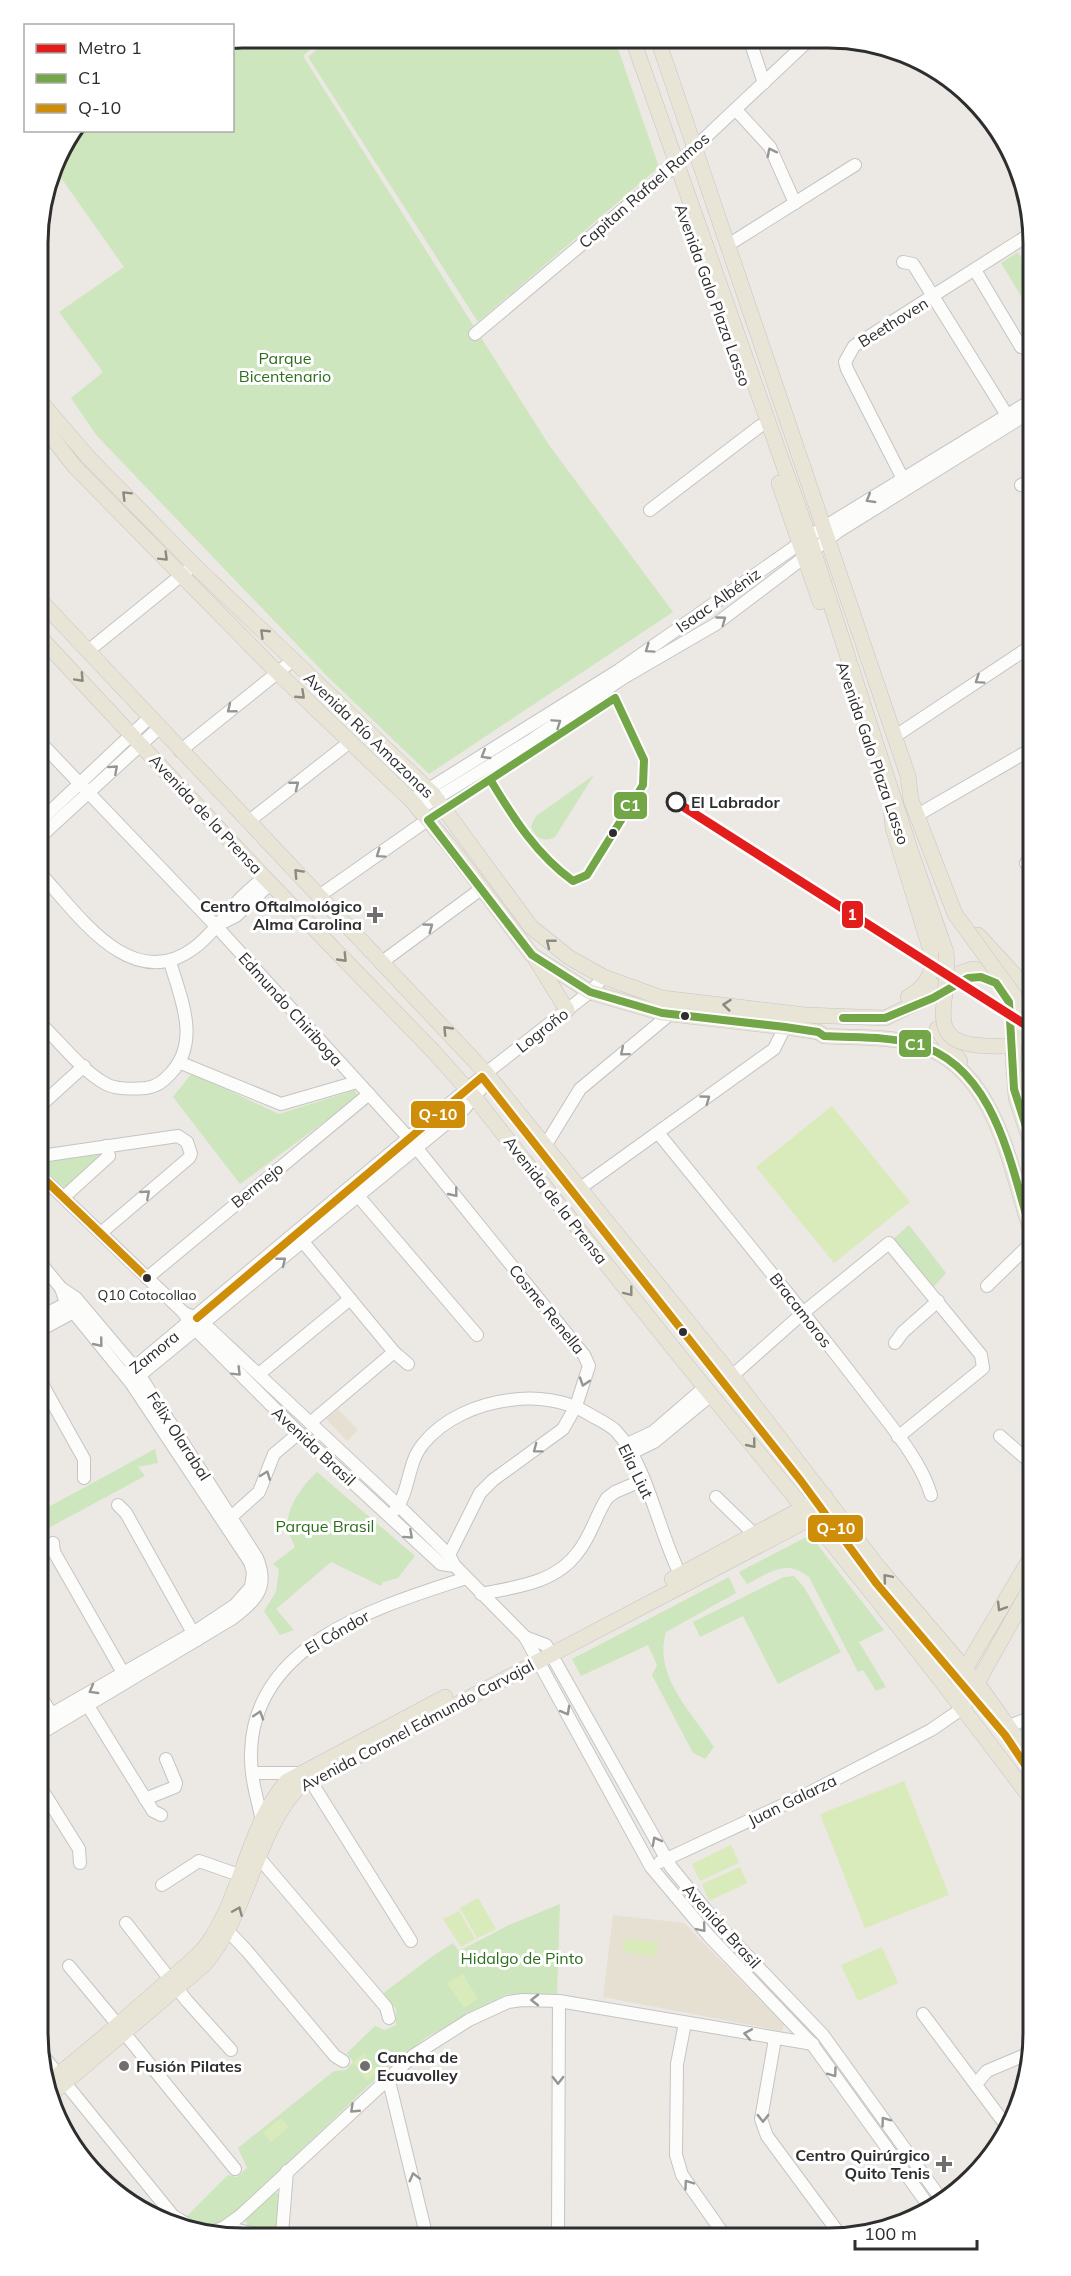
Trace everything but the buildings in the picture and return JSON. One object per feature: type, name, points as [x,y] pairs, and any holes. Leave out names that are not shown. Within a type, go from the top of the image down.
[{"type":"main road","name":"Avenida Galo Plaza Lasso","points":[[628,48],[815,541],[894,737],[908,776],[911,800]]},
{"type":"main road","name":"Avenida Galo Plaza Lasso","points":[[635,48],[672,168],[760,426],[815,541],[906,795],[911,800]]},
{"type":"main road","name":"Avenida Galo Plaza Lasso","points":[[651,48],[728,245],[891,809],[905,849],[912,855]]},
{"type":"main road","name":"Avenida Galo Plaza Lasso","points":[[660,48],[912,855]]},
{"type":"main road","name":"Avenida Río Amazonas","points":[[48,424],[89,458],[194,565],[436,799],[531,927],[570,957],[604,977],[662,998],[874,1018],[885,1017],[906,1009],[954,975],[972,969],[993,972],[1023,997]]},
{"type":"main road","name":"Avenida Río Amazonas","points":[[48,428],[75,467],[277,672],[351,741],[419,810],[532,955],[590,992],[669,1015],[785,1027],[818,1032],[824,1036],[918,1045],[943,1055],[960,1070],[982,1096],[992,1115],[1023,1207]]},
{"type":"main road","name":"Avenida de la Prensa","points":[[48,609],[180,751],[249,820],[382,962],[486,1078],[732,1376],[879,1568],[978,1684],[1023,1747]]},
{"type":"main road","name":"Avenida de la Prensa","points":[[48,645],[267,880],[472,1094],[708,1391],[809,1513],[912,1646],[959,1702],[1023,1788]]},
{"type":"main road","points":[[908,776],[960,908],[987,946],[1023,984]]},
{"type":"main road","points":[[911,800],[955,914],[1012,991],[1017,1012],[1013,1058],[1014,1089],[1023,1118]]},
{"type":"main road","points":[[785,1011],[865,1011],[912,995],[928,979],[933,967],[931,946],[896,838],[891,809]]},
{"type":"main road","points":[[912,855],[946,952],[948,978],[942,1012],[947,1030],[954,1039],[967,1045],[1023,1047]]},
{"type":"main road","points":[[946,952],[933,1008],[934,1020],[942,1039],[972,1075],[999,1114],[1023,1186]]},
{"type":"main road","points":[[532,955],[567,1010]]},
{"type":"main road","points":[[906,1009],[974,977],[996,983],[1007,995],[1010,1005],[1009,1038],[1013,1058]]},
{"type":"main road","points":[[1019,1171],[1023,1179]]},
{"type":"main road","name":"Avenida Coronel Edmundo Carvajal","points":[[56,2086],[61,2079],[173,1984],[204,1965],[222,1946],[223,1929],[239,1875],[262,1820],[277,1793],[304,1776],[828,1501]]},
{"type":"main road","name":"Avenida Coronel Edmundo Carvajal","points":[[683,1579],[755,1535],[809,1513]]},
{"type":"main road","points":[[959,1702],[965,1669],[1023,1571]]},
{"type":"main road","points":[[959,1702],[978,1684],[1023,1602]]},
{"type":"main road","name":"Avenida Coronel Edmundo Carvajal","points":[[223,1929],[260,1859],[288,1798],[304,1776]]},
{"type":"main road","name":"Avenida Coronel Edmundo Carvajal","points":[[55,2081],[61,2079]]},
{"type":"street","points":[[752,48],[764,83]]},
{"type":"street","name":"Capitan Rafael Ramos","points":[[476,334],[692,151],[801,48]]},
{"type":"street","points":[[736,110],[770,147],[795,203]]},
{"type":"street","points":[[728,245],[855,165]]},
{"type":"street","name":"Beethoven","points":[[903,479],[845,362],[854,346],[1023,239]]},
{"type":"street","points":[[903,262],[913,264],[1009,420]]},
{"type":"street","points":[[975,270],[1021,347]]},
{"type":"street","name":"Isaac Albéniz","points":[[621,674],[716,624],[815,541],[1023,410]]},
{"type":"street","name":"Isaac Albéniz","points":[[419,810],[903,479],[1009,420]]},
{"type":"street","points":[[650,510],[760,426]]},
{"type":"street","points":[[88,651],[194,565]]},
{"type":"street","points":[[894,737],[1023,651]]},
{"type":"street","points":[[180,751],[292,661]]},
{"type":"street","points":[[48,828],[84,788],[154,723]]},
{"type":"street","points":[[249,820],[351,741]]},
{"type":"street","name":"Edmundo Chiriboga","points":[[48,750],[220,925],[413,1143]]},
{"type":"street","points":[[921,813],[1023,754]]},
{"type":"street","points":[[48,815],[84,788]]},
{"type":"street","points":[[319,896],[419,810],[436,799]]},
{"type":"street","points":[[48,882],[108,946],[127,957],[149,963],[170,962],[193,949],[220,925],[230,909],[267,880]]},
{"type":"street","points":[[382,962],[481,889]]},
{"type":"street","points":[[48,1031],[84,1066],[107,1084],[130,1090],[151,1087],[161,1082],[181,1063],[188,1040],[186,1022],[170,962]]},
{"type":"street","name":"Logroño","points":[[486,1078],[590,992],[604,977]]},
{"type":"street","points":[[544,1146],[579,1089],[669,1015]]},
{"type":"street","points":[[579,1189],[659,1134],[774,1049],[785,1027]]},
{"type":"street","points":[[181,1063],[281,1104],[357,1082]]},
{"type":"street","points":[[48,1099],[84,1066]]},
{"type":"street","name":"Zamora","points":[[133,1375],[194,1322],[300,1239],[472,1094],[486,1078]]},
{"type":"street","name":"Bermejo","points":[[147,1278],[369,1094]]},
{"type":"street","name":"Bracamoros","points":[[659,1134],[804,1312],[898,1437],[927,1483],[931,1495]]},
{"type":"street","points":[[48,1155],[181,1136],[190,1148],[189,1158],[102,1232]]},
{"type":"street","name":"Zamora","points":[[300,1239],[359,1197],[413,1143]]},
{"type":"street","name":"Cosme Renella","points":[[413,1143],[584,1355],[590,1366],[576,1406],[563,1429],[493,1480],[480,1493],[452,1560]]},
{"type":"street","points":[[65,1196],[109,1156],[106,1146]]},
{"type":"street","name":"Avenida Brasil","points":[[48,1182],[194,1322],[299,1433],[441,1564],[452,1560]]},
{"type":"street","points":[[359,1197],[477,1335]]},
{"type":"street","points":[[300,1239],[394,1352],[408,1364]]},
{"type":"street","points":[[732,1376],[804,1312],[889,1243],[981,1355],[983,1368],[898,1437]]},
{"type":"street","points":[[987,1286],[1023,1251]]},
{"type":"street","name":"Félix Olarabal","points":[[48,1272],[133,1375],[231,1517],[257,1570]]},
{"type":"street","points":[[259,1374],[350,1299]]},
{"type":"street","points":[[895,1343],[903,1332],[938,1301]]},
{"type":"street","points":[[48,1314],[75,1305]]},
{"type":"street","points":[[48,1325],[75,1305]]},
{"type":"street","name":"Avenida Brasil","points":[[194,1322],[259,1374],[399,1506],[452,1560],[466,1578],[542,1652],[616,1766],[666,1859],[719,1926],[823,2035],[937,2194]]},
{"type":"street","points":[[310,1423],[394,1352]]},
{"type":"street","name":"Félix Olarabal","points":[[133,1375],[257,1570]]},
{"type":"street","points":[[627,1449],[708,1391]]},
{"type":"street","points":[[48,1395],[84,1459],[84,1478]]},
{"type":"street","name":"Elia Liut","points":[[390,1517],[399,1506],[414,1457],[423,1443],[450,1420],[472,1409],[518,1398],[542,1399],[576,1406],[616,1431],[643,1480],[683,1579]]},
{"type":"street","points":[[231,1517],[259,1492],[274,1454],[299,1433]]},
{"type":"street","points":[[1000,1436],[1023,1456]]},
{"type":"street","points":[[482,1594],[526,1585],[547,1578],[561,1569],[578,1553],[607,1498],[643,1480]]},
{"type":"street","points":[[716,1497],[755,1535]]},
{"type":"street","points":[[118,1505],[126,1513],[195,1637]]},
{"type":"street","points":[[53,1543],[54,1552],[125,1677]]},
{"type":"street","points":[[50,1719],[233,1618],[253,1600],[261,1589],[257,1570]]},
{"type":"street","name":"El Cóndor","points":[[262,1820],[252,1773],[251,1750],[258,1715],[277,1678],[301,1652],[329,1633],[386,1605],[466,1578]]},
{"type":"street","name":"Avenida Brasil","points":[[542,1652],[651,1867],[709,1936],[812,2044],[925,2201]]},
{"type":"street","points":[[50,1719],[88,1706],[125,1677]]},
{"type":"street","name":"Juan Galarza","points":[[651,1867],[813,1791],[931,1730],[959,1702]]},
{"type":"street","points":[[88,1706],[145,1799],[153,1811],[160,1815]]},
{"type":"street","points":[[1009,1726],[1023,1721]]},
{"type":"street","points":[[145,1799],[175,1787],[176,1783],[166,1759]]},
{"type":"street","points":[[252,1773],[304,1776],[411,1941]]},
{"type":"street","points":[[48,1799],[79,1849],[80,1863]]},
{"type":"street","points":[[260,1859],[386,2007],[389,2018]]},
{"type":"street","points":[[162,1885],[199,1861],[239,1875]]},
{"type":"street","points":[[126,1923],[173,1984],[231,2050]]},
{"type":"street","points":[[223,1929],[335,2056],[343,2061]]},
{"type":"street","points":[[69,1966],[235,2169]]},
{"type":"street","points":[[224,2226],[228,2225],[388,2077],[439,2037],[508,2002],[559,2001],[812,2044],[823,2035]]},
{"type":"street","points":[[558,2228],[559,2001]]},
{"type":"street","points":[[923,2014],[1002,2120]]},
{"type":"street","points":[[685,2023],[677,2064],[676,2155],[682,2175],[719,2228]]},
{"type":"street","points":[[780,2040],[793,2035],[792,2023]]},
{"type":"street","points":[[780,2040],[761,2119],[763,2126],[767,2136],[835,2227]]},
{"type":"street","points":[[976,2084],[987,2071],[1021,2057]]},
{"type":"street","points":[[52,2066],[171,2214]]},
{"type":"street","points":[[388,2077],[425,2228]]},
{"type":"street","points":[[282,2228],[287,2171]]},
{"type":"shaded area","points":[[338,1409],[358,1430],[347,1441],[326,1419]]},
{"type":"shaded area","points":[[613,1915],[684,1923],[784,2025],[782,2031],[603,1997]]},
{"type":"green space","name":"Parque Bicentenario","points":[[312,48],[303,56],[549,445],[673,612],[429,774],[328,677],[97,436],[71,398],[103,372],[59,312],[124,267],[60,177],[68,157],[83,132],[234,132],[234,49]]},
{"type":"green space","points":[[319,48],[618,48],[659,167],[478,322],[308,57]]},
{"type":"green space","points":[[1018,252],[1023,260],[1023,299],[1001,263]]},
{"type":"green space","points":[[594,775],[555,837],[547,840],[537,836],[531,826],[536,816]]},
{"type":"green space","points":[[192,1073],[279,1114],[355,1090],[358,1097],[240,1184],[173,1097]]},
{"type":"green space","points":[[832,1106],[910,1202],[834,1263],[756,1167]]},
{"type":"green space","points":[[103,1153],[65,1189],[48,1173],[48,1159]]},
{"type":"green space","points":[[909,1225],[946,1273],[931,1290],[891,1241]]},
{"type":"green space","points":[[155,1449],[158,1463],[138,1467],[145,1476],[48,1528],[48,1507]]},
{"type":"green space","name":"Parque Brasil","points":[[317,1472],[415,1556],[398,1578],[383,1582],[381,1586],[331,1562],[276,1609],[294,1630],[280,1635],[264,1611],[276,1592],[279,1569],[273,1564],[295,1547],[288,1530],[289,1514],[301,1490]]},
{"type":"green space","points":[[810,1535],[884,1630],[859,1642],[886,1687],[876,1691],[863,1670],[858,1672],[809,1577],[800,1571],[785,1568],[770,1572],[747,1584],[739,1572]]},
{"type":"green space","points":[[794,1576],[804,1587],[841,1652],[778,1684],[743,1616],[700,1637],[693,1622],[784,1577]]},
{"type":"green space","points":[[729,1577],[736,1593],[666,1632],[663,1648],[665,1664],[677,1693],[714,1747],[705,1759],[693,1753],[652,1675],[657,1665],[648,1645],[581,1676],[572,1659]]},
{"type":"green space","points":[[904,1781],[949,1895],[865,1928],[820,1814]]},
{"type":"green space","points":[[731,1845],[739,1863],[700,1881],[692,1864]]},
{"type":"green space","points":[[740,1867],[747,1883],[709,1901],[702,1884]]},
{"type":"green space","points":[[478,1898],[496,1929],[477,1938],[460,1908]]},
{"type":"green space","name":"Hidalgo de Pinto","points":[[560,1904],[557,1995],[507,1994],[425,2038],[383,2072],[222,2225],[205,2224],[185,2218],[228,2175],[237,2177],[247,2168],[238,2148],[334,2071],[346,2070],[353,2062],[347,2053],[375,2026],[385,2030],[396,2025],[396,2009],[382,1994],[453,1943],[459,1951],[509,1925]]},
{"type":"green space","points":[[459,1911],[475,1939],[461,1947],[443,1919]]},
{"type":"green space","points":[[626,1938],[658,1943],[656,1957],[623,1952]]},
{"type":"green space","points":[[882,1947],[898,1983],[858,2001],[841,1965]]},
{"type":"green space","points":[[463,1974],[478,1999],[464,2008],[447,1983]]},
{"type":"green space","name":"Cancha de Ecuavolley","points":[[364,2053],[377,2073],[367,2081],[353,2062]]},
{"type":"green space","points":[[281,2118],[289,2127],[271,2142],[263,2132]]},
{"type":"green space","points":[[275,2192],[280,2195],[278,2228],[254,2228],[247,2226],[246,2219]]},
{"type":"metro line","name":"1","points":[[676,802],[1023,1023]]},
{"type":"transit line","name":"C1","points":[[491,781],[518,822],[548,860],[573,881],[587,875],[643,785],[644,760],[615,698],[428,820],[532,955],[590,992],[662,1013],[785,1027],[818,1032],[824,1036],[893,1040],[916,1044],[942,1056],[964,1073],[981,1094],[1006,1147],[1023,1203]]},
{"type":"transit line","name":"C1","points":[[843,1018],[885,1018],[933,998],[968,978],[981,977],[996,983],[1009,1002],[1014,1089],[1023,1117]]},
{"type":"transit line","name":"Q-10","points":[[197,1318],[482,1077],[801,1481],[876,1583],[1005,1735],[1023,1762]]},
{"type":"transit line","name":"Q-10","points":[[48,1183],[147,1278]]},
{"type":"place","name":"El Labrador","points":[[676,802]]},
{"type":"place","name":"Centro Oftalmológico Alma Carolina","points":[[375,915]]},
{"type":"place","name":"Q10 Cotocollao","points":[[147,1278]]},
{"type":"place","name":"Fusión Pilates","points":[[124,2066]]},
{"type":"place","name":"Cancha de Ecuavolley","points":[[365,2066]]},
{"type":"place","name":"Centro Quirúrgico Quito Tenis","points":[[944,2164]]}]
